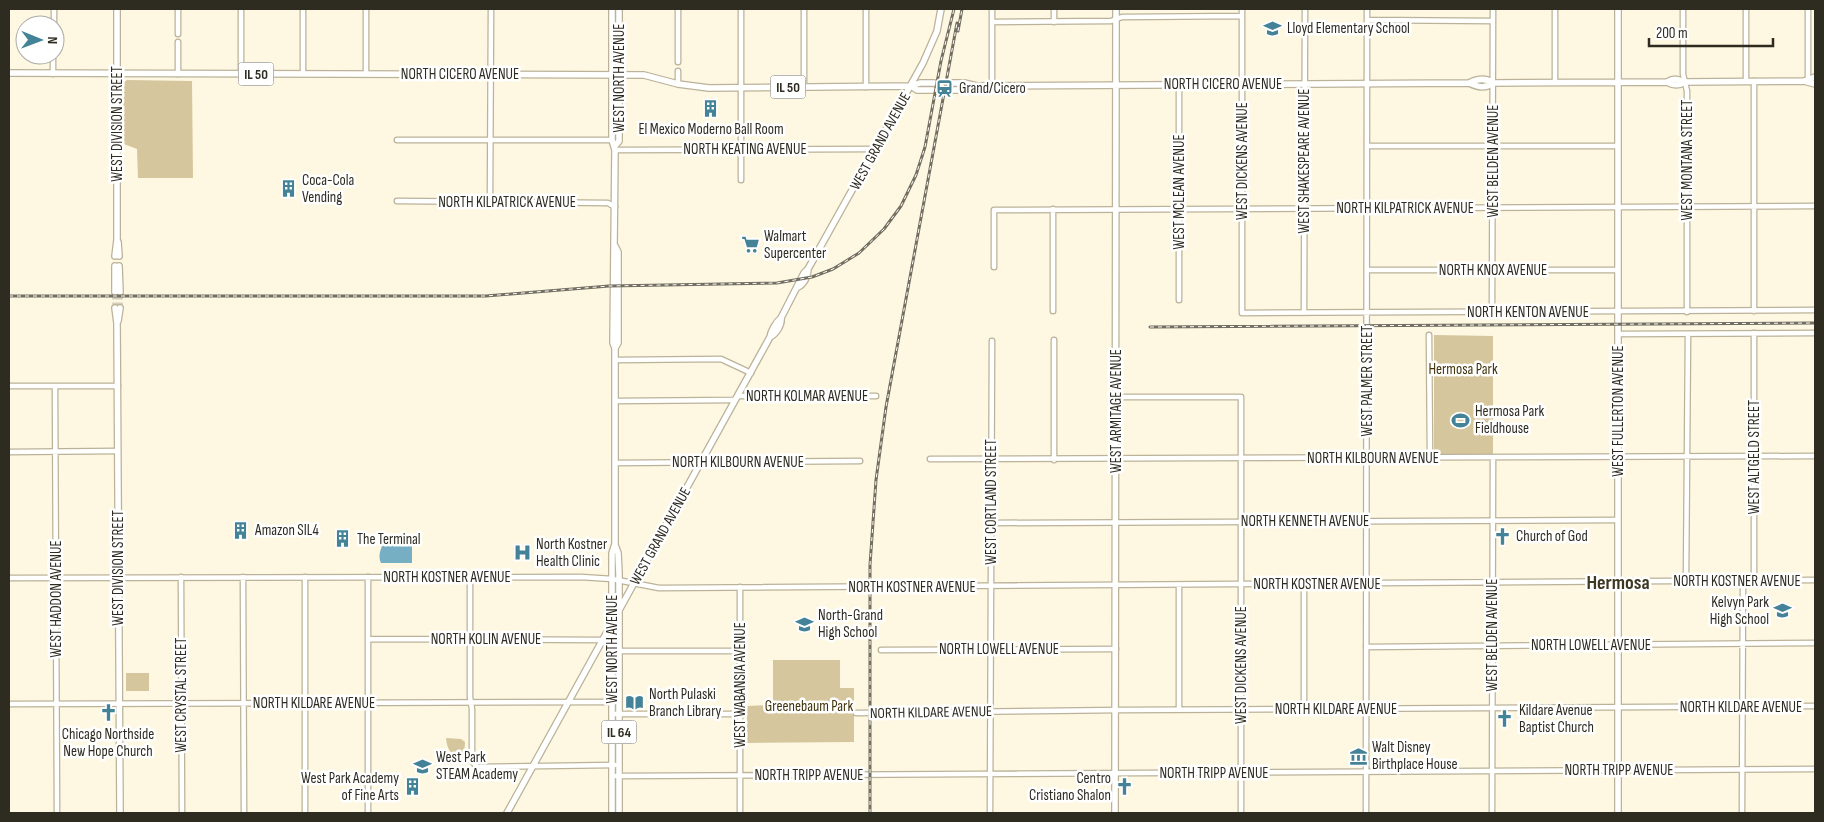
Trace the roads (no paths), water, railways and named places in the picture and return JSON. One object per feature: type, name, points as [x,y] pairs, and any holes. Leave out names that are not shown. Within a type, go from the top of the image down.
[{"type":"main road","name":"WEST DIVISION STREET","points":[[116,9],[117,256]]},
{"type":"main road","name":"WEST NORTH AVENUE","points":[[612,9],[615,246],[618,252],[618,343],[615,348],[615,545],[618,553],[612,624],[612,714],[616,765]]},
{"type":"main road","name":"WEST NORTH AVENUE","points":[[614,146],[619,141],[619,9]]},
{"type":"main road","name":"WEST GRAND AVENUE","points":[[507,813],[770,337],[774,335],[782,322],[781,318],[798,287],[805,280],[808,270],[930,50],[937,31],[941,9]]},
{"type":"main road","name":"WEST ARMITAGE AVENUE","points":[[1115,813],[1116,9]]},
{"type":"main road","name":"WEST FULLERTON AVENUE","points":[[1618,9],[1618,813]]},
{"type":"main road","name":"NORTH CICERO AVENUE","points":[[9,74],[644,74],[678,84],[709,88],[910,86],[920,83],[934,83]]},
{"type":"main road","name":"NORTH CICERO AVENUE","points":[[1807,81],[1815,77]]},
{"type":"main road","name":"NORTH CICERO AVENUE","points":[[951,86],[964,90],[977,86],[1179,84],[1469,83],[1487,87],[1493,83],[1667,82],[1672,86],[1685,82],[1807,81],[1815,84]]},
{"type":"main road","name":"NORTH CICERO AVENUE","points":[[910,86],[917,90],[933,90]]},
{"type":"main road","points":[[117,266],[118,292]]},
{"type":"main road","name":"WEST DIVISION STREET","points":[[117,308],[120,813]]},
{"type":"main road","name":"WEST NORTH AVENUE","points":[[615,580],[619,611],[619,714],[616,765],[619,813]]},
{"type":"main road","name":"WEST NORTH AVENUE","points":[[612,813],[616,776]]},
{"type":"street","points":[[178,9],[178,34]]},
{"type":"street","points":[[241,9],[241,74]]},
{"type":"street","points":[[303,9],[303,74]]},
{"type":"street","points":[[366,9],[366,74]]},
{"type":"street","points":[[490,202],[491,9]]},
{"type":"street","points":[[678,9],[678,62]]},
{"type":"street","points":[[741,9],[741,180]]},
{"type":"street","points":[[804,9],[804,87]]},
{"type":"street","points":[[866,9],[866,86]]},
{"type":"street","points":[[992,9],[992,86]]},
{"type":"street","points":[[1054,9],[1054,22]]},
{"type":"street","name":"WEST DICKENS AVENUE","points":[[1242,9],[1242,313]]},
{"type":"street","name":"WEST SHAKESPEARE AVENUE","points":[[1304,9],[1304,313]]},
{"type":"street","name":"WEST PALMER STREET","points":[[1366,813],[1367,9]]},
{"type":"street","name":"WEST BELDEN AVENUE","points":[[1492,313],[1493,9]]},
{"type":"street","points":[[1555,82],[1556,9]]},
{"type":"street","name":"WEST MONTANA STREET","points":[[1683,9],[1683,74],[1687,91],[1687,312]]},
{"type":"street","points":[[1746,9],[1746,82]]},
{"type":"street","points":[[1807,81],[1808,9]]},
{"type":"street","points":[[992,22],[1111,21],[1122,17],[1242,16]]},
{"type":"street","points":[[1367,20],[1493,21]]},
{"type":"street","points":[[178,42],[178,74]]},
{"type":"street","points":[[53,65],[53,74]]},
{"type":"street","points":[[678,71],[678,84]]},
{"type":"street","points":[[1754,81],[1754,311]]},
{"type":"street","name":"WEST MCLEAN AVENUE","points":[[1179,84],[1179,300]]},
{"type":"street","name":"NORTH KEATING AVENUE","points":[[397,140],[491,140],[614,146],[741,149],[875,149]]},
{"type":"street","points":[[1367,146],[1618,146]]},
{"type":"street","name":"NORTH KILPATRICK AVENUE","points":[[397,201],[608,203],[615,207]]},
{"type":"street","name":"NORTH KILPATRICK AVENUE","points":[[994,268],[994,210],[1815,206]]},
{"type":"street","points":[[1053,209],[1054,311]]},
{"type":"street","name":"NORTH KNOX AVENUE","points":[[1367,270],[1618,270]]},
{"type":"street","name":"NORTH KENTON AVENUE","points":[[1242,313],[1815,310]]},
{"type":"street","name":"WEST ALTGELD STREET","points":[[1754,333],[1754,581]]},
{"type":"street","points":[[1618,334],[1815,333]]},
{"type":"street","points":[[1686,581],[1688,334]]},
{"type":"street","points":[[1429,335],[1430,458]]},
{"type":"street","points":[[1054,340],[1054,460]]},
{"type":"street","name":"WEST CORTLAND STREET","points":[[990,813],[992,341]]},
{"type":"street","points":[[615,360],[721,359],[751,373]]},
{"type":"street","points":[[9,386],[118,386]]},
{"type":"street","name":"WEST HADDON AVENUE","points":[[55,386],[57,813]]},
{"type":"street","name":"NORTH KOLMAR AVENUE","points":[[615,401],[876,396]]},
{"type":"street","name":"WEST DICKENS AVENUE","points":[[1116,397],[1241,397],[1241,813]]},
{"type":"street","points":[[9,452],[118,452]]},
{"type":"street","name":"NORTH KILBOURN AVENUE","points":[[930,459],[1815,456]]},
{"type":"street","name":"WEST BELDEN AVENUE","points":[[1492,458],[1492,813]]},
{"type":"street","name":"NORTH KILBOURN AVENUE","points":[[615,463],[860,461]]},
{"type":"street","name":"NORTH KENNETH AVENUE","points":[[991,523],[1618,520]]},
{"type":"street","name":"WEST CRYSTAL STREET","points":[[181,577],[182,813]]},
{"type":"street","points":[[243,577],[244,813]]},
{"type":"street","points":[[305,577],[306,813]]},
{"type":"street","points":[[368,577],[368,813]]},
{"type":"street","points":[[470,577],[472,761],[474,765],[616,765]]},
{"type":"street","name":"NORTH KOSTNER AVENUE","points":[[9,578],[581,577],[615,580],[659,588],[1815,580]]},
{"type":"street","points":[[1742,813],[1743,581]]},
{"type":"street","points":[[1304,584],[1304,709]]},
{"type":"street","points":[[1178,710],[1179,585]]},
{"type":"street","name":"WEST WABANSIA AVENUE","points":[[740,587],[740,813]]},
{"type":"street","name":"NORTH KOLIN AVENUE","points":[[368,639],[603,640]]},
{"type":"street","name":"NORTH LOWELL AVENUE","points":[[1366,646],[1815,644]]},
{"type":"street","name":"NORTH LOWELL AVENUE","points":[[882,650],[1116,649]]},
{"type":"street","points":[[612,651],[740,651]]},
{"type":"street","name":"NORTH KILDARE AVENUE","points":[[9,704],[619,702]]},
{"type":"street","name":"NORTH KILDARE AVENUE","points":[[856,713],[1815,706]]},
{"type":"street","points":[[612,714],[740,714]]},
{"type":"street","name":"NORTH TRIPP AVENUE","points":[[616,776],[1815,770]]},
{"type":"water","points":[[412,538],[412,563],[381,563],[381,548],[385,539]]},
{"type":"tunnel","points":[[934,83],[952,83]]},
{"type":"tunnel","points":[[933,90],[951,90]]},
{"type":"tunnel","points":[[115,292],[115,308]]},
{"type":"tunnel","points":[[120,292],[120,308]]},
{"type":"railway","points":[[9,296],[486,296],[609,286],[777,283],[812,277],[833,269],[859,253],[884,229],[901,206],[916,175],[925,147],[941,61],[954,9]]},
{"type":"railway","points":[[958,31],[962,9]]},
{"type":"railway","points":[[870,813],[870,565],[876,480],[886,407],[957,23]]},
{"type":"railway","points":[[1150,327],[1815,323]]},
{"type":"place","name":"Lloyd Elementary School","points":[[1273,28]]},
{"type":"place","name":"Grand/Cicero","points":[[945,88]]},
{"type":"place","name":"El Mexico Moderno Ball Room","points":[[711,108]]},
{"type":"place","name":"Coca-Cola Vending","points":[[288,189]]},
{"type":"place","name":"Walmart Supercenter","points":[[750,245]]},
{"type":"place","name":"Hermosa Park Fieldhouse","points":[[1461,420]]},
{"type":"place","name":"Amazon SIL4","points":[[241,530]]},
{"type":"place","name":"Church of God","points":[[1502,536]]},
{"type":"place","name":"The Terminal","points":[[343,539]]},
{"type":"place","name":"North Kostner Health Clinic","points":[[522,553]]},
{"type":"place","name":"Kelvyn Park High School","points":[[1783,611]]},
{"type":"place","name":"North-Grand High School","points":[[804,624]]},
{"type":"place","name":"North Pulaski Branch Library","points":[[635,703]]},
{"type":"place","name":"Chicago Northside New Hope Church","points":[[108,713]]},
{"type":"place","name":"Kildare Avenue Baptist Church","points":[[1505,719]]},
{"type":"place","name":"Walt Disney Birthplace House","points":[[1358,756]]},
{"type":"place","name":"West Park STEAM Academy","points":[[422,766]]},
{"type":"place","name":"West Park Academy of Fine Arts","points":[[413,787]]},
{"type":"place","name":"Centro Cristiano Shalon","points":[[1125,787]]},
{"type":"district","name":"Hermosa","points":[[1618,582]]},
{"type":"park label","name":"Hermosa Park","points":[[1463,369]]},
{"type":"park label","name":"Greenebaum Park","points":[[809,706]]}]
